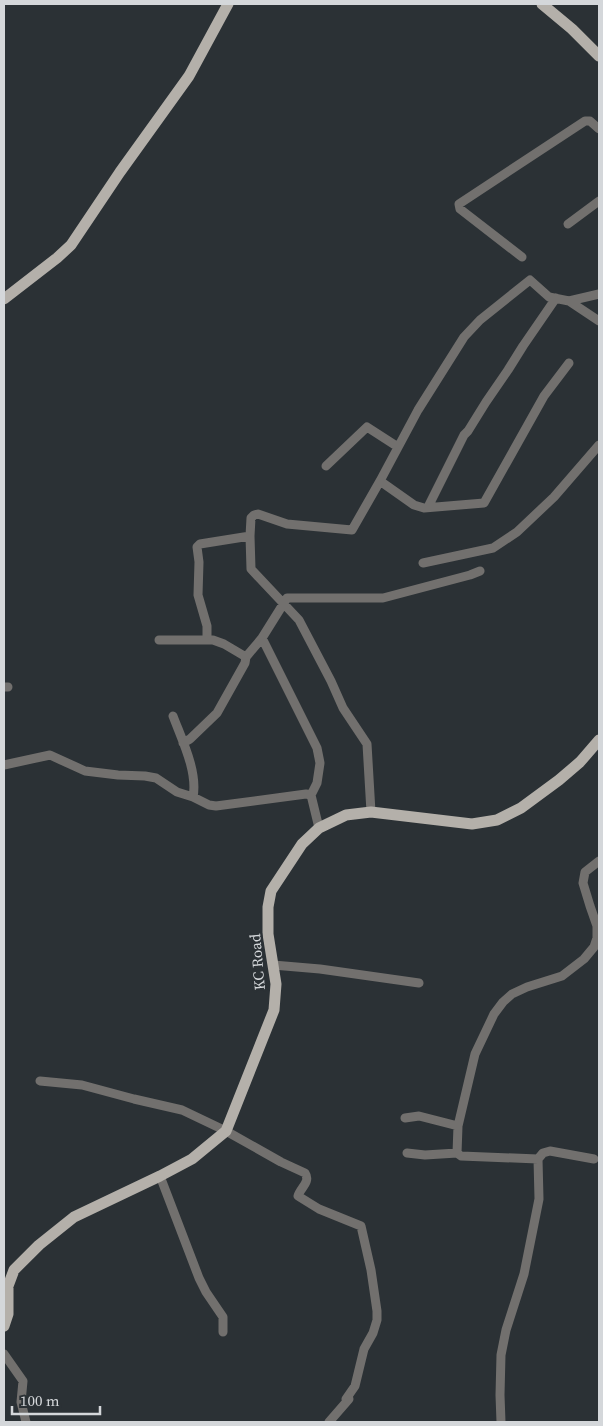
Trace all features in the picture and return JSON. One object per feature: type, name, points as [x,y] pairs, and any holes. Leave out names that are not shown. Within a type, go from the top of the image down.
[{"type":"main road","points":[[4,299],[71,245],[120,172],[189,76],[228,4]]},
{"type":"main road","points":[[542,4],[572,29],[599,56]]},
{"type":"main road","points":[[552,4],[599,45]]},
{"type":"main road","name":"KC Road","points":[[4,1326],[8,1314],[6,1286],[14,1270],[39,1245],[74,1217],[192,1159],[226,1131],[274,1010],[276,984],[268,934],[268,907],[272,891],[302,844],[318,828],[346,815],[371,812],[472,824],[497,820],[521,808],[559,780],[580,762],[599,740]]},
{"type":"street","points":[[522,258],[460,209],[459,204],[585,122],[590,121],[599,129]]},
{"type":"street","points":[[568,224],[599,201]]},
{"type":"street","points":[[371,812],[367,744],[343,708],[299,620],[252,569],[251,518],[258,514],[287,524],[352,530],[418,410],[464,337],[480,320],[530,280],[549,297],[569,301],[599,321]]},
{"type":"street","points":[[569,301],[599,294]]},
{"type":"street","points":[[428,507],[464,435],[556,298]]},
{"type":"street","points":[[380,481],[414,505],[424,508],[484,504],[544,396],[569,363]]},
{"type":"street","points":[[326,466],[367,427],[398,446]]},
{"type":"street","points":[[423,563],[493,548],[517,532],[554,497],[599,445]]},
{"type":"street","points":[[206,640],[206,626],[198,596],[199,562],[197,547],[200,544],[250,536]]},
{"type":"street","points":[[183,743],[190,739],[217,713],[246,658],[262,638],[287,598],[383,598],[480,571]]},
{"type":"street","points":[[262,638],[317,748],[320,763],[317,784],[311,795],[318,828]]},
{"type":"street","points":[[159,640],[213,640],[224,644],[246,658]]},
{"type":"street","points":[[173,716],[194,776],[193,797]]},
{"type":"street","points":[[4,765],[50,755],[85,771],[156,778],[176,792],[193,797],[208,805],[216,806],[306,794],[311,795]]},
{"type":"street","points":[[457,1154],[458,1126],[474,1054],[494,1014],[512,994],[527,987],[562,976],[584,959],[594,947],[597,938],[597,926],[583,883],[585,872],[599,861]]},
{"type":"street","points":[[273,965],[419,983]]},
{"type":"street","points":[[40,1081],[82,1085],[182,1110],[305,1173],[307,1180],[298,1196],[319,1209],[360,1226],[371,1270],[378,1311],[377,1320],[373,1334],[364,1349],[355,1386],[346,1400],[349,1400],[329,1422]]},
{"type":"street","points":[[405,1118],[419,1116],[458,1126]]},
{"type":"street","points":[[501,1422],[501,1355],[506,1330],[524,1274],[539,1199],[538,1158],[543,1153],[550,1152],[594,1159]]},
{"type":"street","points":[[407,1153],[538,1158]]},
{"type":"street","points":[[160,1176],[199,1278],[223,1317],[223,1332]]},
{"type":"street","points":[[4,1354],[23,1381],[21,1402],[26,1422]]}]
